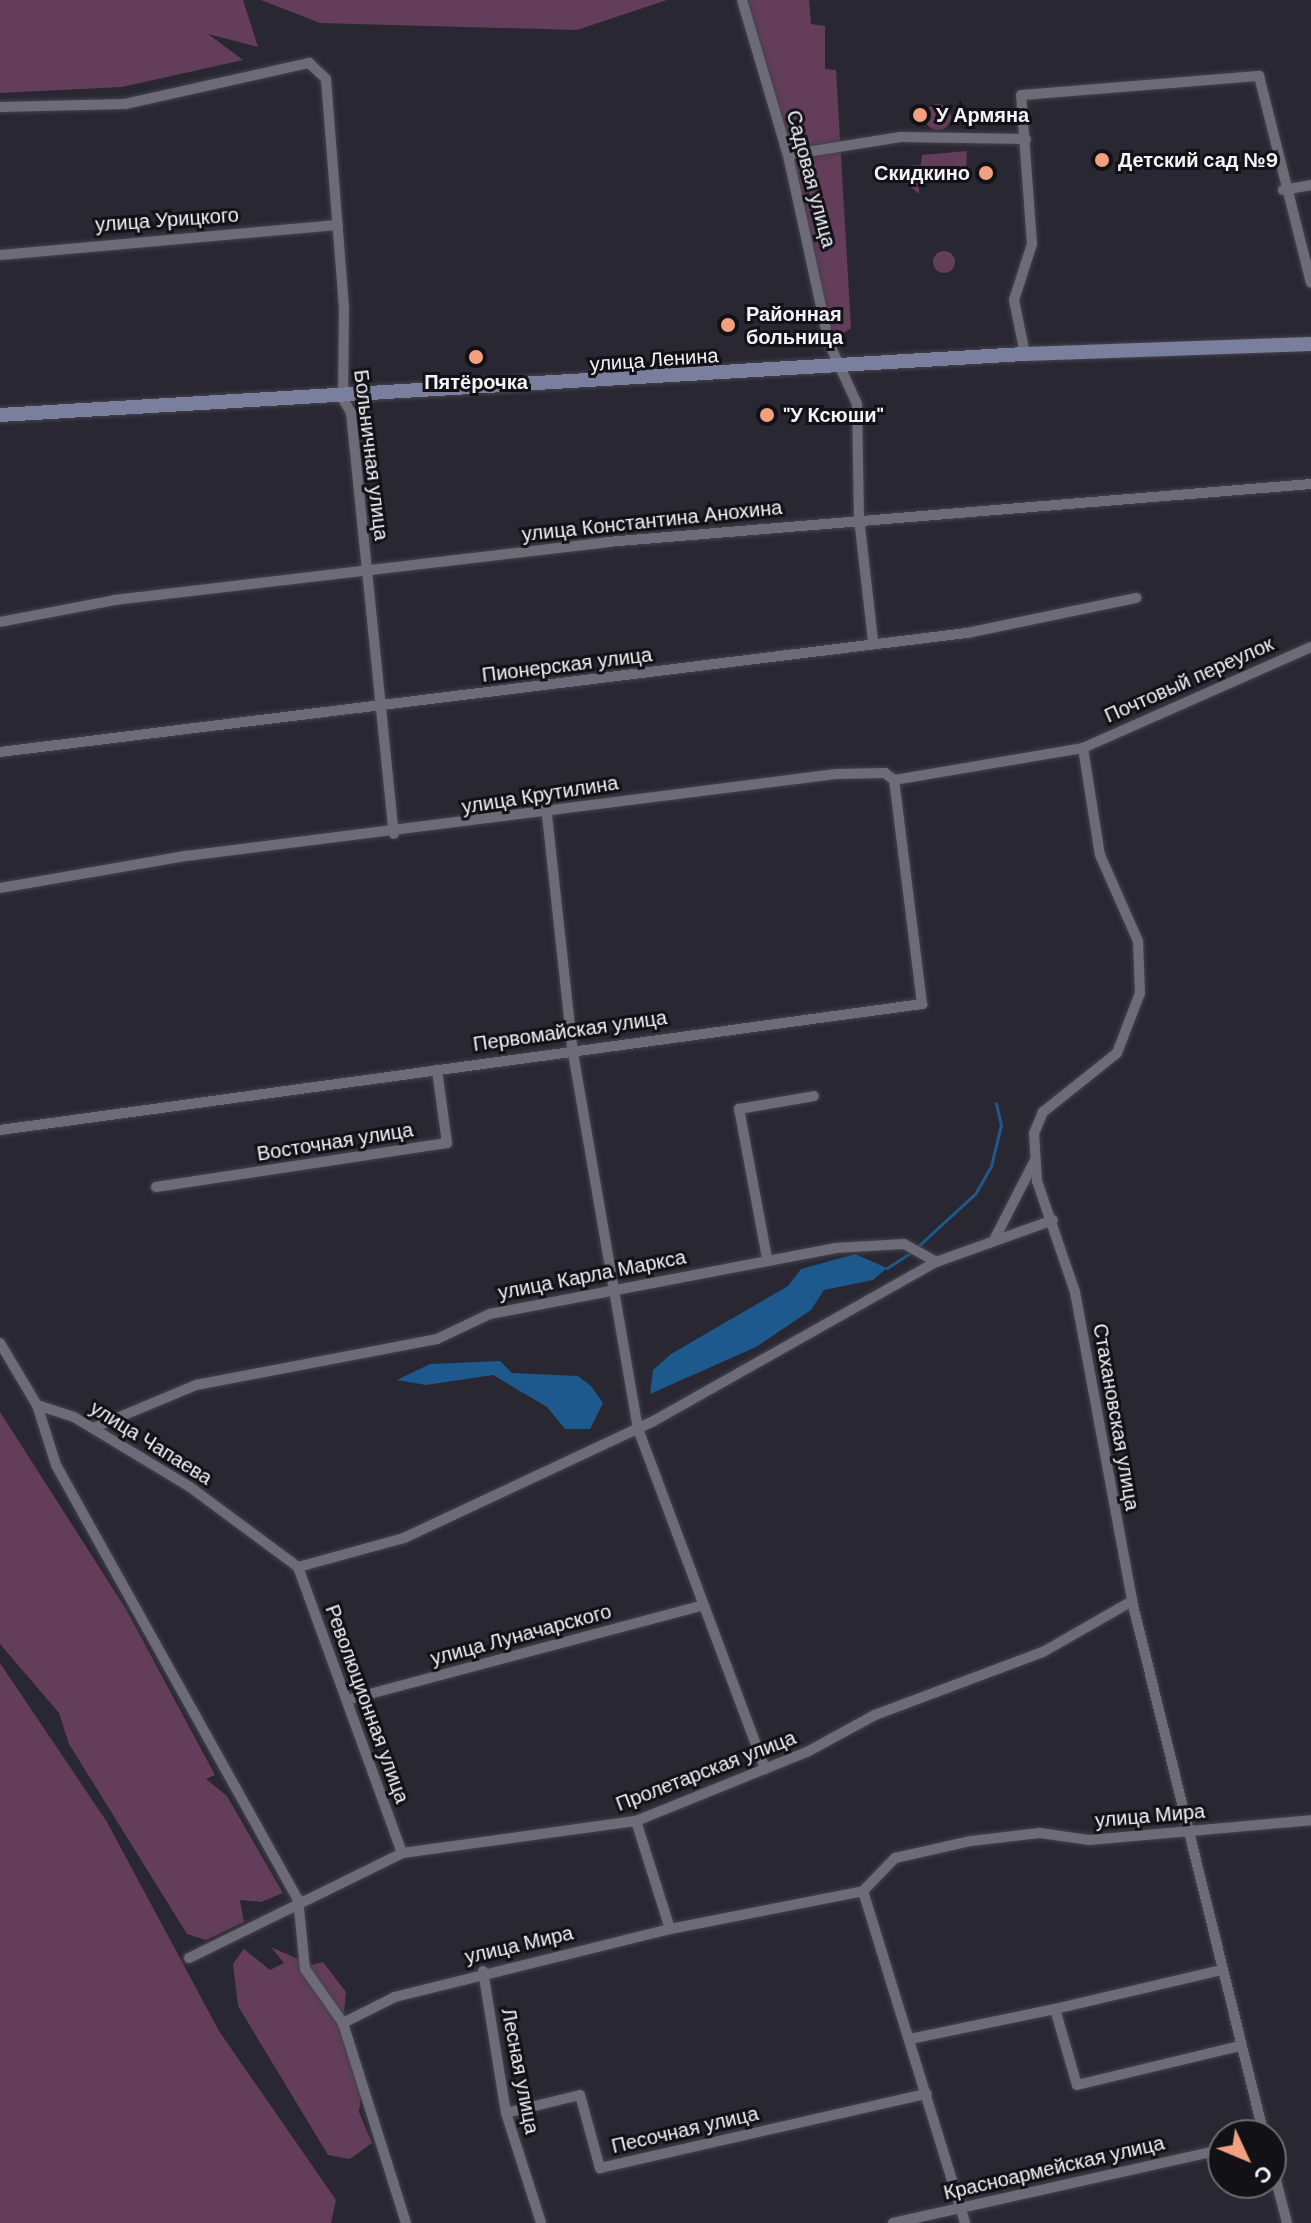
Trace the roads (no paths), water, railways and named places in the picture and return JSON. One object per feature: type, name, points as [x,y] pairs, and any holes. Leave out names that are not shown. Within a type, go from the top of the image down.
[{"type":"main road","name":"улица Ленина","points":[[0,415],[343,399],[840,369],[1025,354],[1311,344]]},
{"type":"street","name":"Садовая улица","points":[[742,0],[788,155],[840,369],[857,404],[859,518],[873,641]]},
{"type":"street","name":"Больничная улица","points":[[0,107],[125,104],[309,63],[326,79],[338,225],[343,399],[351,413],[394,834]]},
{"type":"street","points":[[1025,354],[1014,300],[1032,244],[1021,95],[1259,76],[1283,190],[1311,283]]},
{"type":"street","points":[[788,155],[901,137],[1026,139]]},
{"type":"street","points":[[1283,190],[1311,185]]},
{"type":"street","name":"улица Урицкого","points":[[0,255],[338,225]]},
{"type":"street","name":"улица Константина Анохина","points":[[0,622],[367,570],[859,518],[1311,484]]},
{"type":"street","name":"Пионерская улица","points":[[0,752],[381,706],[873,641],[967,633],[1136,598]]},
{"type":"street","name":"Почтовый переулок","points":[[1083,748],[1311,647]]},
{"type":"street","name":"улица Крутилина","points":[[0,888],[186,856],[547,815],[836,774],[885,773],[894,780],[1083,748]]},
{"type":"street","name":"Стахановская улица","points":[[1083,748],[1100,855],[1138,941],[1140,993],[1117,1053],[1043,1112],[1036,1157],[1037,1181],[1053,1220],[1075,1292],[1132,1601],[1260,2119]]},
{"type":"street","name":"Первомайская улица","points":[[0,1130],[437,1070],[572,1047],[922,1004],[894,780]]},
{"type":"street","points":[[547,815],[572,1047],[638,1429],[675,1514],[703,1605],[765,1769]]},
{"type":"street","name":"Восточная улица","points":[[156,1187],[447,1143],[437,1070]]},
{"type":"street","points":[[767,1258],[739,1109],[814,1096]]},
{"type":"street","points":[[992,1242],[1036,1157]]},
{"type":"street","points":[[298,1567],[404,1538],[638,1429],[936,1262],[1053,1220]]},
{"type":"street","name":"улица Карла Маркса","points":[[93,1428],[196,1385],[437,1339],[490,1314],[767,1258],[904,1244],[936,1262]]},
{"type":"street","points":[[0,1343],[37,1405],[56,1465],[298,1899],[305,1969],[343,2023],[406,2223]]},
{"type":"street","name":"улица Чапаева","points":[[37,1405],[93,1428],[298,1567]]},
{"type":"street","name":"Революционная улица","points":[[298,1567],[402,1853]]},
{"type":"street","name":"Пролетарская улица","points":[[189,1958],[298,1899],[402,1853],[636,1821],[765,1769],[875,1715],[1043,1652],[1132,1601]]},
{"type":"street","name":"улица Луначарского","points":[[347,1700],[703,1605]]},
{"type":"street","name":"улица Мира","points":[[343,2023],[420,1990],[483,1971],[670,1929],[863,1891],[895,1858],[971,1841],[1188,1831],[1311,1820]]},
{"type":"street","points":[[636,1821],[670,1929]]},
{"type":"street","points":[[863,1891],[965,2223]]},
{"type":"street","points":[[910,2039],[1056,2011],[1221,1970]]},
{"type":"street","name":"Лесная улица","points":[[483,1971],[506,2113],[541,2223]]},
{"type":"street","points":[[1056,2011],[1077,2085],[1240,2046]]},
{"type":"street","name":"Песочная улица","points":[[506,2113],[580,2095],[600,2168],[927,2094]]},
{"type":"street","name":"Красноармейская улица","points":[[893,2223],[1207,2153]]},
{"type":"street","points":[[1281,2199],[1287,2223]]},
{"type":"water","points":[[855,1254],[887,1268],[873,1280],[824,1290],[811,1310],[756,1347],[650,1394],[653,1370],[671,1354],[788,1286],[801,1269]]},
{"type":"water","points":[[500,1361],[512,1373],[578,1376],[591,1386],[603,1403],[590,1429],[565,1429],[547,1407],[493,1375],[426,1385],[397,1380],[430,1364]]},
{"type":"waterway","points":[[916,1248],[975,1194],[991,1166],[1001,1125],[996,1104]]},
{"type":"waterway","points":[[887,1268],[910,1253]]},
{"type":"place","name":"У Армяна","points":[[920,115]]},
{"type":"place","name":"Детский сад №9","points":[[1102,160]]},
{"type":"place","name":"Скидкино","points":[[986,173]]},
{"type":"place","name":"Районная больница","points":[[728,325]]},
{"type":"place","name":"Пятёрочка","points":[[476,357]]},
{"type":"place","name":"\"У Ксюши\"","points":[[767,415]]}]
